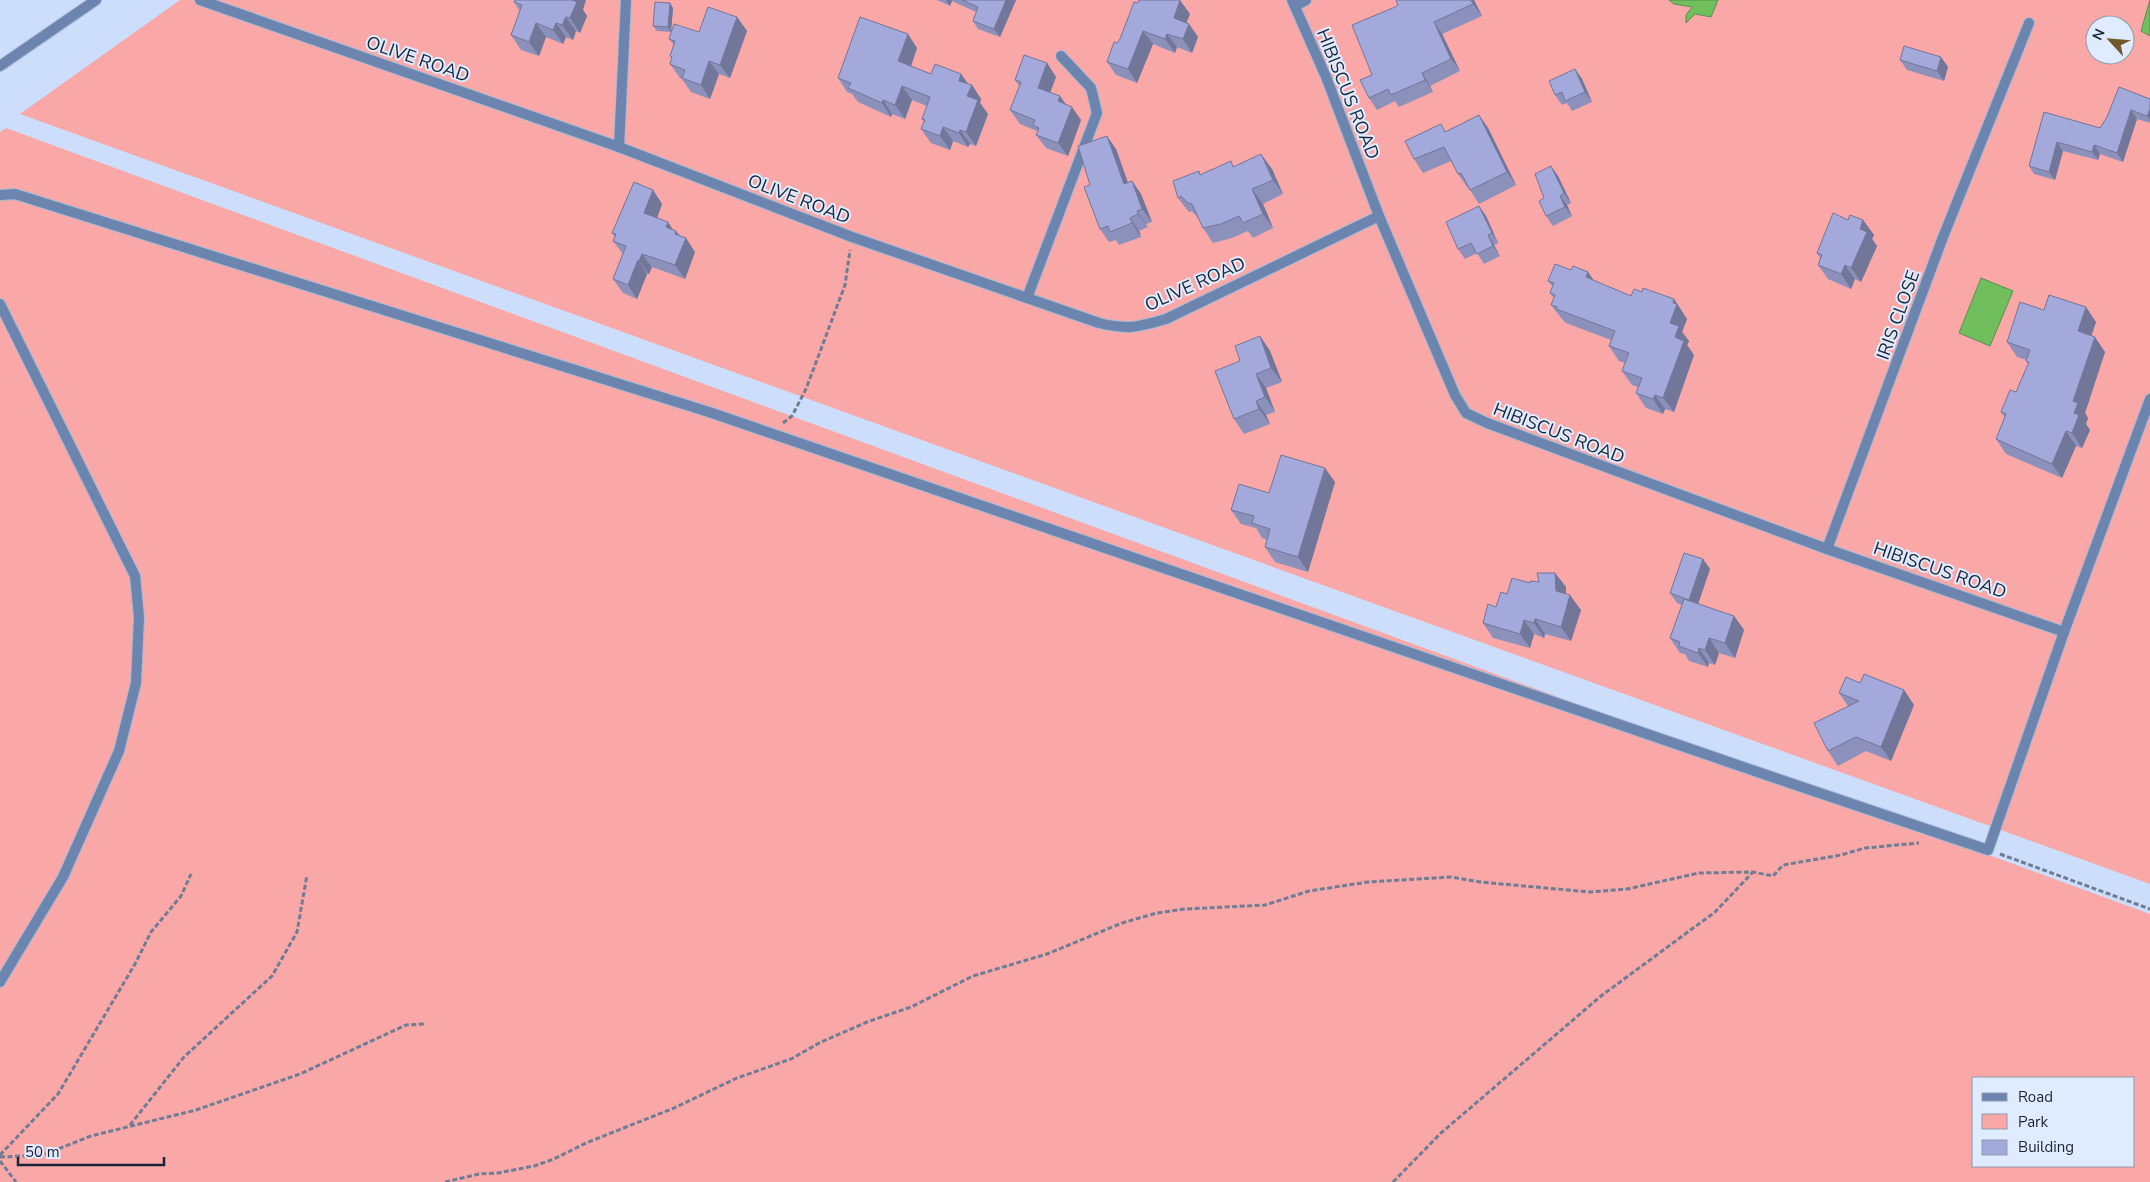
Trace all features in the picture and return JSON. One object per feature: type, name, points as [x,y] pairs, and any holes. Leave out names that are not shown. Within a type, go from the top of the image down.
[{"type":"street","points":[[0,66],[96,0]]},
{"type":"street","name":"OLIVE ROAD","points":[[200,0],[619,147],[852,237],[1099,323],[1121,328],[1140,326],[1166,319],[1378,216]]},
{"type":"street","points":[[619,147],[626,0]]},
{"type":"street","points":[[1293,3],[1306,0]]},
{"type":"street","name":"HIBISCUS ROAD","points":[[1293,3],[1326,77],[1378,216],[1455,395],[1466,413],[1487,423],[1828,548],[2064,632]]},
{"type":"street","name":"IRIS CLOSE","points":[[1828,548],[1943,237],[2029,23]]},
{"type":"street","points":[[1027,298],[1097,113],[1091,88],[1061,56]]},
{"type":"street","points":[[0,196],[16,194],[703,410],[1988,850],[2064,632],[2150,399]]},
{"type":"street","points":[[0,304],[134,576],[140,617],[136,684],[119,751],[63,877],[0,982]]},
{"type":"path","points":[[770,433],[792,416],[806,389],[845,285],[852,237]]},
{"type":"path","points":[[446,1182],[479,1174],[534,1166],[554,1159],[586,1143],[674,1108],[737,1078],[791,1059],[821,1042],[868,1022],[911,1007],[973,976],[1047,954],[1113,927],[1157,913],[1185,909],[1265,905],[1309,891],[1368,882],[1451,877],[1480,882],[1590,892],[1627,889],[1699,873],[1754,872],[1773,876],[1783,865],[1841,855],[1865,848],[1913,845],[1945,835]]},
{"type":"path","points":[[1988,850],[2150,909]]},
{"type":"path","points":[[1393,1182],[1442,1133],[1587,1008],[1715,912],[1754,872]]},
{"type":"path","points":[[0,1158],[58,1094],[136,964],[151,932],[181,896],[191,874]]},
{"type":"path","points":[[129,1126],[184,1057],[272,976],[297,932],[307,875]]},
{"type":"path","points":[[0,1158],[43,1155],[91,1136],[196,1110],[300,1074],[406,1025],[426,1024]]},
{"type":"path","points":[[0,1158],[16,1182]]},
{"type":"green space","points":[[180,0],[2150,0],[2150,884],[20,114]]},
{"type":"green space","points":[[6,128],[2150,914],[2150,1182],[0,1182],[0,132]]},
{"type":"shaded area","points":[[1669,0],[1718,0],[1711,17],[1695,14],[1686,23],[1686,15],[1692,7],[1674,4]]},
{"type":"shaded area","points":[[2150,0],[2150,36],[2141,31]]},
{"type":"shaded area","points":[[1981,278],[2013,291],[1990,346],[1959,333]]},
{"type":"building","points":[[515,0],[572,0],[577,2],[570,18],[566,17],[562,25],[556,23],[553,30],[536,23],[529,42],[511,35],[522,5],[514,2]]},
{"type":"building","points":[[962,0],[1006,0],[994,29],[973,21],[978,7]]},
{"type":"building","points":[[1139,0],[1180,0],[1174,18],[1189,24],[1183,39],[1167,34],[1165,39],[1143,31],[1128,69],[1107,62],[1114,42],[1117,43],[1120,39],[1134,2],[1138,3]]},
{"type":"building","points":[[1396,0],[1471,0],[1473,4],[1434,22],[1451,59],[1422,73],[1425,80],[1391,95],[1388,89],[1369,98],[1360,80],[1372,75],[1352,25],[1395,7],[1398,5]]},
{"type":"building","points":[[655,2],[670,3],[668,27],[653,26]]},
{"type":"building","points":[[708,7],[737,17],[720,65],[709,61],[701,85],[682,78],[685,70],[670,64],[672,57],[670,56],[675,41],[669,39],[674,24],[699,32]]},
{"type":"building","points":[[860,17],[908,34],[898,61],[931,74],[935,64],[961,74],[959,81],[972,85],[967,96],[978,100],[966,132],[960,130],[959,133],[943,127],[940,136],[921,129],[925,120],[922,119],[930,97],[902,86],[895,105],[883,100],[882,103],[848,88],[851,83],[838,78]]},
{"type":"building","points":[[1904,46],[1941,57],[1937,71],[1900,60]]},
{"type":"building","points":[[1024,55],[1047,63],[1038,88],[1060,96],[1058,101],[1072,107],[1058,143],[1036,135],[1039,128],[1033,125],[1035,120],[1010,110],[1021,82],[1015,80]]},
{"type":"building","points":[[1575,69],[1585,92],[1565,101],[1562,92],[1555,95],[1549,81]]},
{"type":"building","points":[[2119,87],[2150,99],[2150,109],[2147,116],[2131,110],[2117,153],[2094,145],[2092,152],[2057,142],[2049,172],[2029,166],[2044,112],[2100,128],[2107,117]]},
{"type":"building","points":[[1479,115],[1507,172],[1470,190],[1461,173],[1458,174],[1444,147],[1414,159],[1405,141],[1441,124],[1445,132]]},
{"type":"building","points":[[1107,136],[1124,184],[1132,181],[1142,209],[1137,211],[1138,214],[1130,218],[1132,223],[1110,232],[1108,226],[1100,229],[1084,187],[1090,185],[1078,146]]},
{"type":"building","points":[[1261,154],[1273,180],[1252,189],[1263,214],[1243,223],[1239,216],[1221,224],[1203,228],[1192,204],[1188,203],[1181,196],[1178,198],[1173,181],[1199,171],[1200,175],[1231,161],[1233,167]]},
{"type":"building","points":[[1551,166],[1564,193],[1560,196],[1565,207],[1546,216],[1539,201],[1544,198],[1535,174]]},
{"type":"building","points":[[634,182],[653,190],[644,213],[668,222],[666,227],[676,231],[675,234],[686,238],[675,265],[642,254],[628,285],[613,279],[626,246],[613,241],[616,234],[612,233]]},
{"type":"building","points":[[1479,206],[1492,233],[1488,235],[1493,246],[1477,254],[1471,243],[1458,249],[1446,222]]},
{"type":"building","points":[[1833,213],[1848,220],[1850,215],[1863,220],[1860,229],[1867,232],[1851,268],[1845,265],[1841,274],[1818,265],[1822,255],[1817,253]]},
{"type":"building","points":[[1555,264],[1571,270],[1573,266],[1588,272],[1586,277],[1631,296],[1634,289],[1642,292],[1643,288],[1674,299],[1673,303],[1677,304],[1670,323],[1679,326],[1675,337],[1684,341],[1663,398],[1655,395],[1653,399],[1636,393],[1642,378],[1622,371],[1629,353],[1609,346],[1615,331],[1556,309],[1557,307],[1551,305],[1555,295],[1550,293],[1554,283],[1548,281]]},
{"type":"building","points":[[2049,295],[2086,307],[2078,331],[2095,337],[2073,401],[2078,403],[2074,413],[2079,415],[2072,433],[2066,431],[2052,464],[1996,439],[2006,414],[2001,412],[2010,390],[2016,392],[2029,362],[2026,361],[2030,350],[2007,342],[2020,302],[2044,310]]},
{"type":"building","points":[[1260,336],[1271,368],[1256,374],[1265,397],[1256,401],[1259,409],[1234,419],[1215,371],[1240,361],[1235,346]]},
{"type":"building","points":[[1281,455],[1325,468],[1298,557],[1265,547],[1270,529],[1252,523],[1254,516],[1231,510],[1239,484],[1269,493]]},
{"type":"building","points":[[1684,553],[1703,559],[1689,600],[1670,593]]},
{"type":"building","points":[[1537,573],[1555,573],[1556,591],[1570,595],[1561,627],[1535,619],[1534,623],[1524,620],[1520,634],[1483,623],[1488,604],[1496,607],[1501,592],[1507,594],[1512,578],[1530,583],[1530,581],[1539,582]]},
{"type":"building","points":[[1684,599],[1734,616],[1725,643],[1709,638],[1705,650],[1699,648],[1698,653],[1679,646],[1680,642],[1670,638]]},
{"type":"building","points":[[1864,674],[1904,690],[1881,747],[1856,737],[1828,751],[1814,723],[1859,701],[1839,693],[1846,677],[1860,683]]}]
